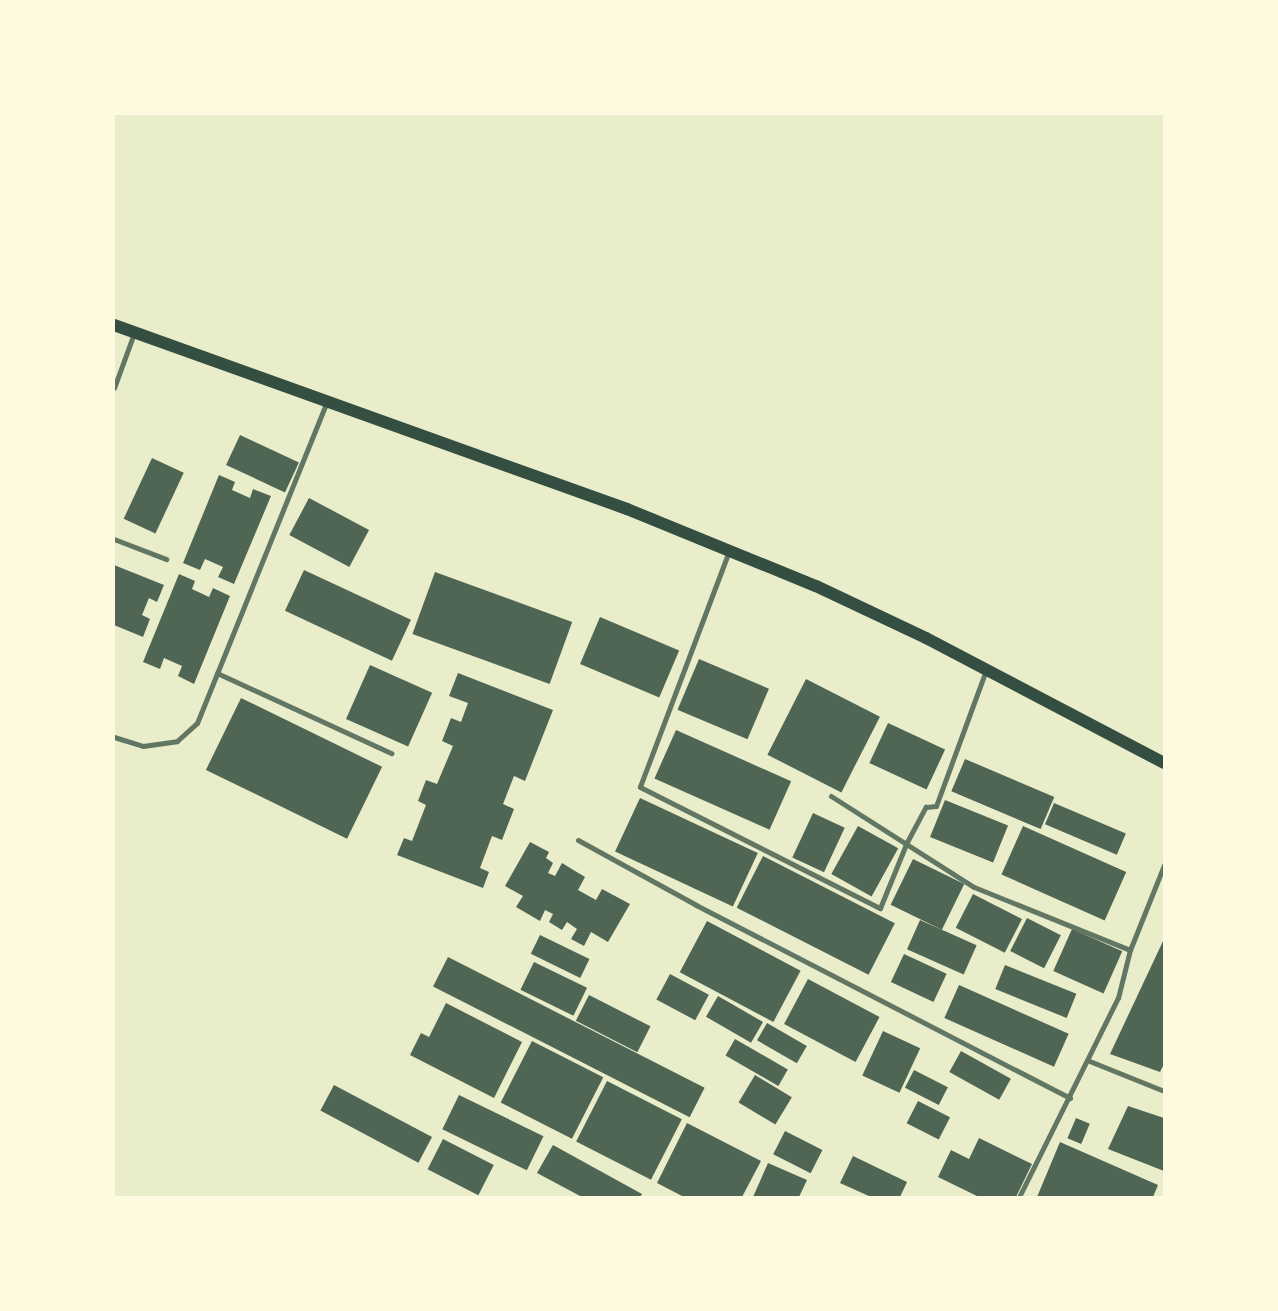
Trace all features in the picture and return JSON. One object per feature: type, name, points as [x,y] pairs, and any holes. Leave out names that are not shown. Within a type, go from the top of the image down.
[{"type":"main road","points":[[114,325],[627,509],[816,586],[986,669],[1164,763]]},
{"type":"street","points":[[114,388],[134,333]]},
{"type":"street","points":[[114,737],[143,746],[177,741],[197,723],[327,402]]},
{"type":"street","points":[[114,539],[166,559]]},
{"type":"street","points":[[729,551],[640,787],[880,908],[907,842],[926,807],[936,806],[986,669]]},
{"type":"street","points":[[217,673],[391,753]]},
{"type":"street","points":[[831,796],[907,842],[974,887],[1130,950]]},
{"type":"street","points":[[578,840],[696,905],[1070,1098]]},
{"type":"street","points":[[1019,1197],[1070,1098],[1118,998],[1130,950],[1164,865]]},
{"type":"street","points":[[1087,1060],[1164,1091]]},
{"type":"building","points":[[240,435],[299,462],[285,492],[226,465]]},
{"type":"building","points":[[152,458],[184,473],[155,534],[124,519]]},
{"type":"building","points":[[219,475],[235,482],[232,490],[250,498],[253,489],[271,496],[234,584],[218,577],[223,567],[205,559],[200,570],[183,563]]},
{"type":"building","points":[[309,498],[369,530],[349,567],[289,535]]},
{"type":"building","points":[[114,565],[164,585],[157,602],[149,598],[142,615],[150,619],[143,637],[114,625]]},
{"type":"building","points":[[304,570],[411,620],[392,661],[285,611]]},
{"type":"building","points":[[435,572],[572,622],[550,684],[412,634]]},
{"type":"building","points":[[179,574],[195,581],[192,589],[209,597],[213,588],[230,596],[194,684],[178,676],[182,666],[164,658],[160,669],[143,662]]},
{"type":"building","points":[[600,617],[679,651],[659,698],[580,664]]},
{"type":"building","points":[[699,659],[769,689],[747,739],[678,710]]},
{"type":"building","points":[[370,665],[432,693],[408,747],[346,719]]},
{"type":"building","points":[[458,673],[553,710],[525,781],[514,776],[503,804],[514,809],[502,840],[492,836],[480,868],[489,872],[483,888],[397,855],[404,838],[412,841],[426,805],[418,801],[426,780],[437,784],[453,746],[442,741],[451,718],[461,722],[468,703],[449,696]]},
{"type":"building","points":[[806,679],[880,717],[841,792],[767,755]]},
{"type":"building","points":[[241,698],[382,767],[347,839],[206,770]]},
{"type":"building","points":[[888,723],[945,750],[927,790],[869,763]]},
{"type":"building","points":[[676,730],[791,781],[770,830],[654,778]]},
{"type":"building","points":[[965,759],[1054,797],[1041,829],[951,791]]},
{"type":"building","points":[[640,798],[758,853],[733,906],[615,851]]},
{"type":"building","points":[[945,800],[1008,825],[993,863],[930,837]]},
{"type":"building","points":[[1054,803],[1126,833],[1117,855],[1045,824]]},
{"type":"building","points":[[813,813],[845,828],[824,872],[792,857]]},
{"type":"building","points":[[858,826],[898,848],[872,896],[831,874]]},
{"type":"building","points":[[1023,826],[1126,872],[1105,920],[1001,874]]},
{"type":"building","points":[[530,842],[549,852],[546,858],[553,863],[548,873],[555,876],[562,863],[585,877],[578,890],[596,900],[602,889],[630,904],[608,942],[591,932],[584,946],[571,939],[577,929],[567,922],[562,930],[549,922],[553,914],[545,910],[540,921],[516,907],[523,896],[505,886]]},
{"type":"building","points":[[763,856],[895,923],[869,975],[737,908]]},
{"type":"building","points":[[913,859],[964,884],[942,930],[891,905]]},
{"type":"building","points":[[973,894],[1022,919],[1005,953],[956,928]]},
{"type":"building","points":[[1027,918],[1061,935],[1044,968],[1010,951]]},
{"type":"building","points":[[920,920],[977,945],[964,974],[907,949]]},
{"type":"building","points":[[707,921],[801,971],[773,1022],[680,972]]},
{"type":"building","points":[[1072,929],[1122,951],[1104,993],[1053,971]]},
{"type":"building","points":[[540,935],[589,959],[580,978],[531,954]]},
{"type":"building","points":[[1164,939],[1164,1064],[1160,1072],[1110,1054]]},
{"type":"building","points":[[904,954],[947,974],[933,1002],[891,982]]},
{"type":"building","points":[[448,957],[705,1088],[690,1117],[433,986]]},
{"type":"building","points":[[534,962],[587,988],[573,1016],[520,990]]},
{"type":"building","points":[[1005,965],[1076,994],[1067,1018],[995,989]]},
{"type":"building","points":[[670,974],[709,995],[695,1020],[656,1000]]},
{"type":"building","points":[[808,979],[880,1017],[856,1062],[784,1024]]},
{"type":"building","points":[[959,985],[1069,1034],[1054,1067],[944,1018]]},
{"type":"building","points":[[589,995],[650,1026],[637,1052],[576,1021]]},
{"type":"building","points":[[718,996],[763,1022],[751,1043],[706,1017]]},
{"type":"building","points":[[446,1003],[522,1042],[494,1098],[410,1055],[421,1033],[429,1037]]},
{"type":"building","points":[[767,1023],[807,1046],[797,1063],[757,1040]]},
{"type":"building","points":[[883,1031],[920,1048],[899,1093],[862,1075]]},
{"type":"building","points":[[735,1039],[788,1070],[778,1086],[726,1055]]},
{"type":"building","points":[[532,1041],[603,1077],[572,1139],[501,1102]]},
{"type":"building","points":[[961,1051],[1011,1079],[999,1100],[949,1072]]},
{"type":"building","points":[[914,1070],[948,1087],[939,1105],[905,1088]]},
{"type":"building","points":[[755,1075],[792,1097],[775,1125],[739,1102]]},
{"type":"building","points":[[607,1081],[682,1119],[651,1180],[576,1142]]},
{"type":"building","points":[[334,1085],[432,1137],[418,1163],[320,1111]]},
{"type":"building","points":[[459,1095],[543,1136],[527,1170],[442,1129]]},
{"type":"building","points":[[918,1101],[950,1117],[939,1140],[907,1123]]},
{"type":"building","points":[[1128,1106],[1164,1118],[1164,1171],[1108,1149]]},
{"type":"building","points":[[1076,1118],[1090,1124],[1081,1144],[1067,1138]]},
{"type":"building","points":[[687,1123],[761,1161],[742,1197],[684,1197],[657,1183]]},
{"type":"building","points":[[785,1131],[822,1150],[811,1173],[773,1154]]},
{"type":"building","points":[[979,1138],[1032,1164],[1016,1197],[979,1197],[938,1177],[951,1150],[969,1159]]},
{"type":"building","points":[[443,1139],[494,1165],[478,1195],[428,1169]]},
{"type":"building","points":[[1060,1142],[1158,1185],[1153,1197],[1037,1197]]},
{"type":"building","points":[[553,1145],[642,1194],[640,1197],[582,1197],[537,1173]]},
{"type":"building","points":[[853,1156],[907,1182],[900,1197],[871,1197],[840,1183]]},
{"type":"building","points":[[768,1163],[807,1180],[799,1197],[753,1197]]}]
